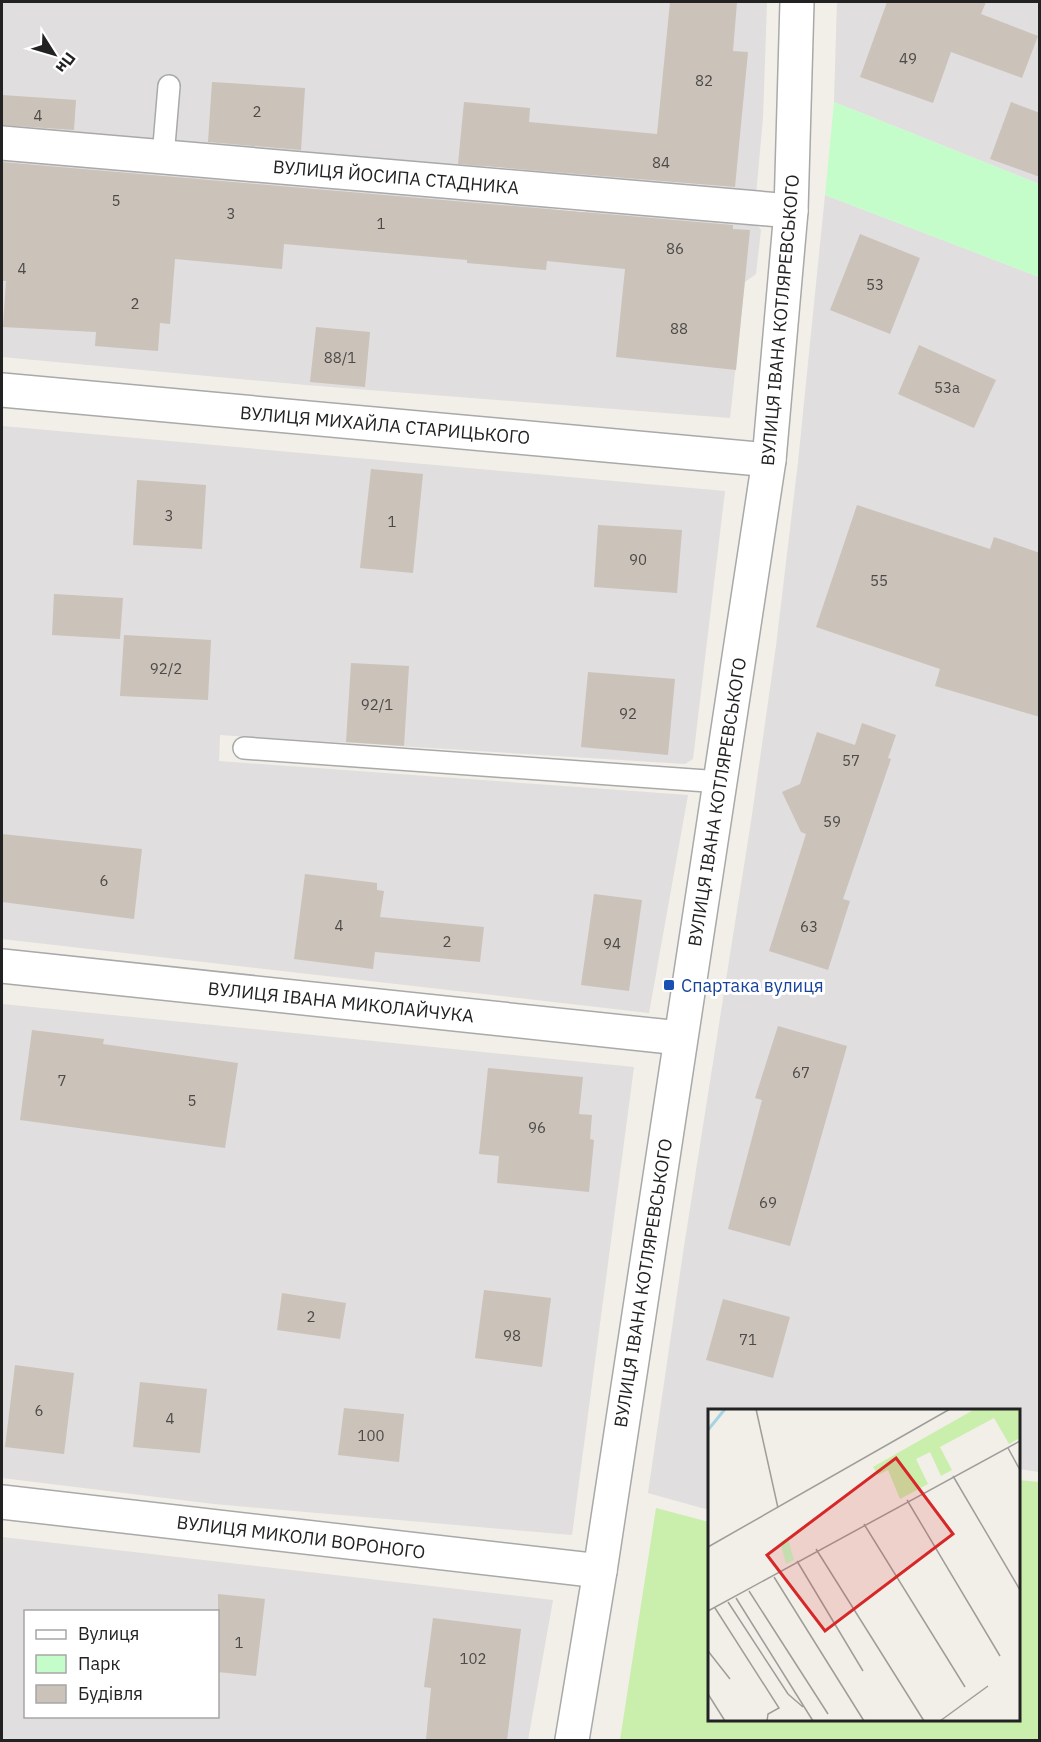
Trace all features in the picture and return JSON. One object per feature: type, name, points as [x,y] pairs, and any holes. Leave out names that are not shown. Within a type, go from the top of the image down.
[{"type":"street","name":"ВУЛИЦЯ ІВАНА КОТЛЯРЕВСЬКОГО","points":[[572,1740],[600,1572],[769,460],[790,211],[797,2]]},
{"type":"street","name":"ВУЛИЦЯ ЙОСИПА СТАДНИКА","points":[[2,143],[790,211]]},
{"type":"street","name":"ВУЛИЦЯ МИХАЙЛА СТАРИЦЬКОГО","points":[[2,390],[769,460]]},
{"type":"street","name":"ВУЛИЦЯ ІВАНА МИКОЛАЙЧУКА","points":[[2,966],[680,1038]]},
{"type":"street","name":"ВУЛИЦЯ МИКОЛИ ВОРОНОГО","points":[[2,1502],[600,1572]]},
{"type":"lane","points":[[163,157],[169,86]]},
{"type":"lane","points":[[244,748],[721,782]]},
{"type":"shaded area","points":[[2,2],[767,2],[763,118],[756,195],[524,174],[526,153],[491,165],[468,169],[2,130]]},
{"type":"shaded area","points":[[837,2],[1039,2],[1039,184],[834,102]]},
{"type":"shaded area","points":[[2,155],[552,201],[551,209],[586,213],[587,203],[754,221],[761,230],[756,274],[745,282],[730,418],[306,385],[2,357]]},
{"type":"shaded area","points":[[825,195],[1039,277],[1039,1472],[1020,1469],[1020,1409],[708,1409],[708,1510],[648,1493],[752,815],[776,646],[798,462]]},
{"type":"shaded area","points":[[2,426],[725,491],[693,759],[685,764],[220,735],[219,761],[688,795],[649,1013],[2,939]]},
{"type":"shaded area","points":[[2,1004],[634,1067],[572,1535],[214,1504],[2,1478]]},
{"type":"shaded area","points":[[2,1537],[553,1600],[528,1740],[2,1740]]},
{"type":"green space","points":[[834,102],[1039,184],[1039,277],[825,195]]},
{"type":"green space","points":[[1020,1480],[1039,1482],[1039,1740],[620,1740],[656,1508],[708,1522],[708,1721],[1020,1721]]},
{"type":"building","points":[[670,2],[737,2],[733,51],[748,52],[735,187],[458,164],[464,102],[530,108],[529,122],[657,134]]},
{"type":"building","points":[[887,2],[986,2],[981,14],[1038,36],[1022,78],[951,52],[933,103],[860,77]]},
{"type":"building","points":[[212,82],[305,88],[301,150],[208,142]]},
{"type":"building","points":[[2,95],[76,100],[74,130],[2,125]]},
{"type":"building","points":[[1011,102],[1040,113],[1040,177],[990,159]]},
{"type":"building","points":[[2,162],[733,225],[733,229],[750,230],[736,370],[616,357],[625,269],[547,261],[546,270],[467,263],[467,260],[284,244],[282,269],[175,259],[170,324],[160,323],[158,351],[95,346],[96,332],[3,327],[6,281],[2,281]]},
{"type":"building","points":[[860,234],[920,258],[890,334],[830,310]]},
{"type":"building","points":[[316,327],[370,332],[365,387],[310,382]]},
{"type":"building","points":[[919,345],[996,380],[974,428],[898,394]]},
{"type":"building","points":[[371,469],[423,474],[413,573],[360,568]]},
{"type":"building","points":[[137,480],[206,485],[202,549],[133,545]]},
{"type":"building","points":[[857,505],[990,549],[994,537],[1040,553],[1040,717],[935,686],[940,669],[816,627]]},
{"type":"building","points":[[598,525],[682,530],[677,593],[594,587]]},
{"type":"building","points":[[54,594],[123,598],[120,639],[52,635]]},
{"type":"building","points":[[124,635],[211,640],[208,700],[120,696]]},
{"type":"building","points":[[351,663],[409,666],[404,746],[346,742]]},
{"type":"building","points":[[588,672],[675,679],[668,755],[581,747]]},
{"type":"building","points":[[862,723],[896,735],[888,758],[891,759],[843,899],[850,901],[828,970],[769,951],[806,834],[801,832],[782,792],[800,784],[817,732],[855,745]]},
{"type":"building","points":[[2,834],[142,849],[134,919],[2,902]]},
{"type":"building","points":[[305,874],[377,883],[377,890],[384,891],[380,917],[484,927],[480,962],[375,952],[373,969],[294,959]]},
{"type":"building","points":[[594,894],[642,900],[629,991],[581,985]]},
{"type":"building","points":[[778,1026],[847,1046],[790,1246],[728,1229],[762,1100],[755,1098]]},
{"type":"building","points":[[32,1030],[104,1039],[103,1044],[238,1063],[225,1148],[20,1120]]},
{"type":"building","points":[[488,1068],[583,1077],[579,1114],[592,1115],[590,1139],[594,1140],[589,1192],[497,1183],[499,1156],[479,1154]]},
{"type":"building","points":[[484,1290],[551,1298],[542,1367],[475,1358]]},
{"type":"building","points":[[282,1293],[346,1303],[340,1339],[277,1330]]},
{"type":"building","points":[[723,1299],[790,1317],[773,1378],[706,1360]]},
{"type":"building","points":[[15,1365],[74,1373],[64,1454],[5,1447]]},
{"type":"building","points":[[140,1382],[207,1389],[200,1453],[133,1447]]},
{"type":"building","points":[[344,1408],[404,1414],[399,1462],[338,1455]]},
{"type":"building","points":[[218,1594],[265,1599],[256,1676],[219,1672]]},
{"type":"building","points":[[433,1618],[521,1629],[507,1740],[426,1740],[431,1688],[424,1687]]},
{"type":"place","name":"Спартака вулиця","points":[[669,985]]}]
